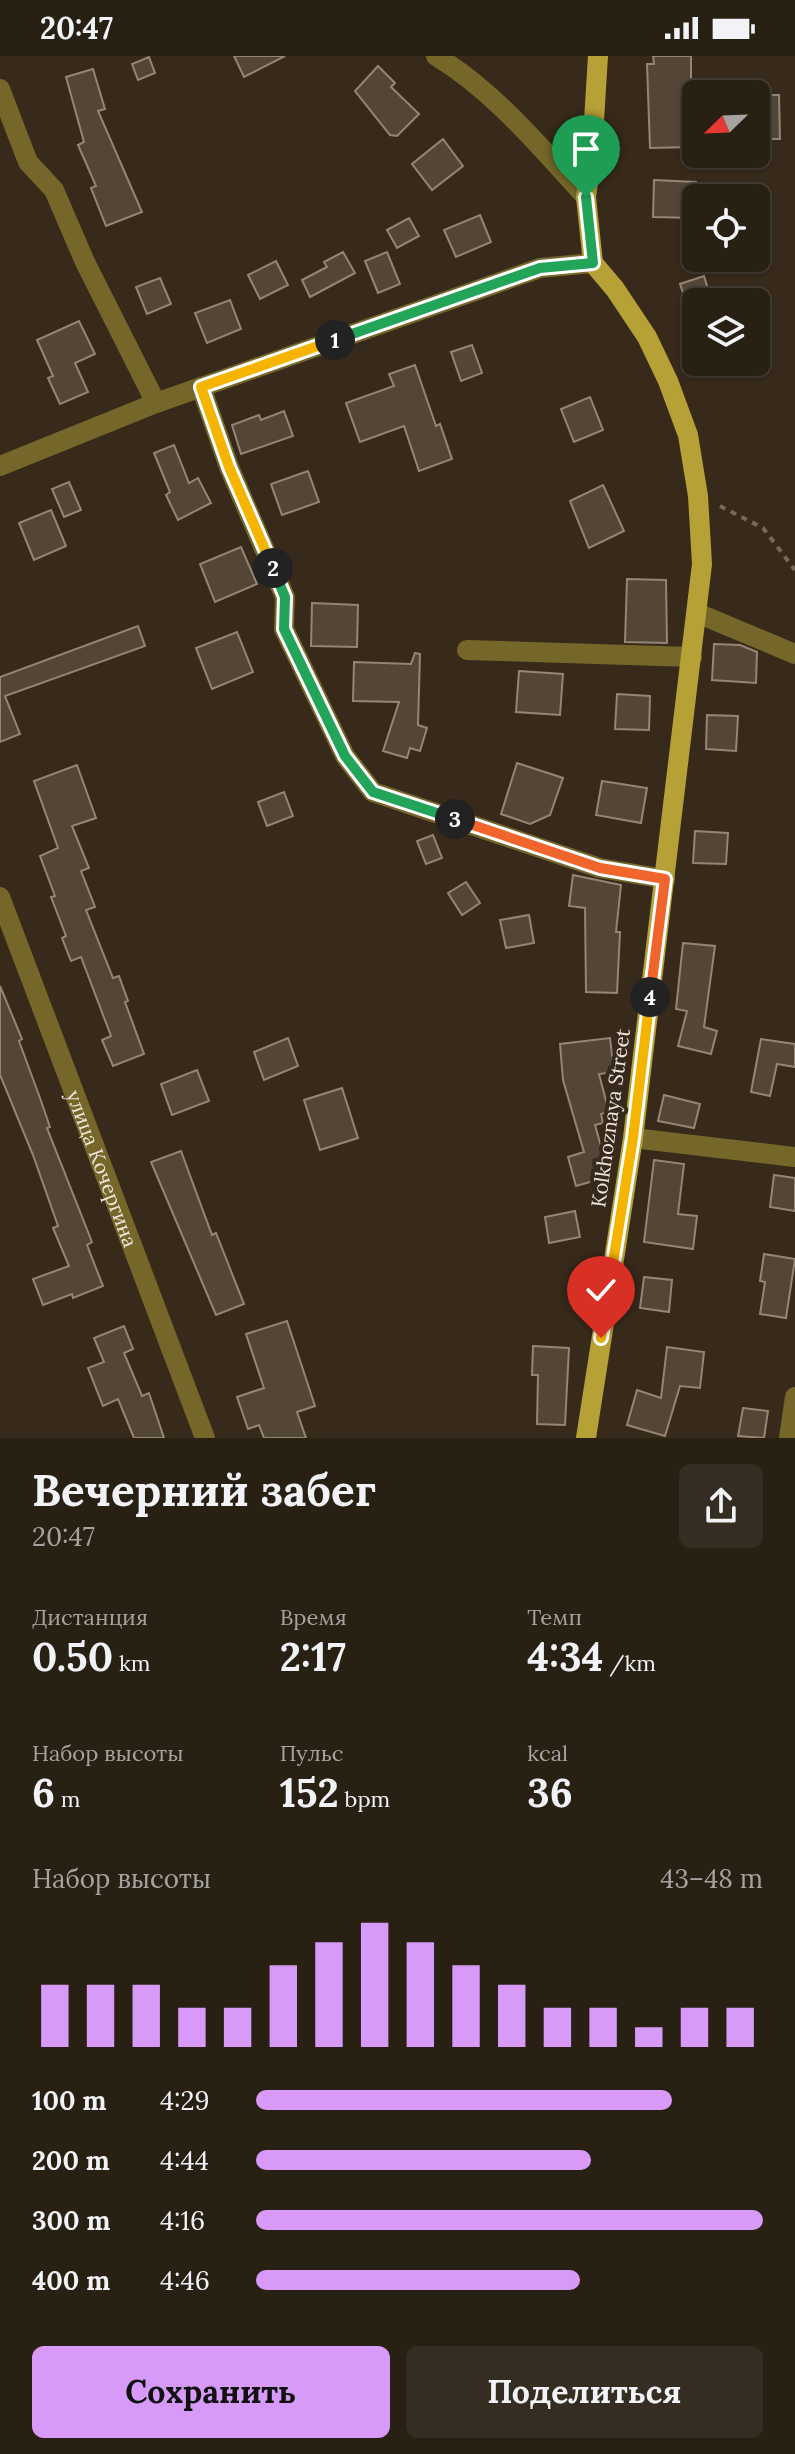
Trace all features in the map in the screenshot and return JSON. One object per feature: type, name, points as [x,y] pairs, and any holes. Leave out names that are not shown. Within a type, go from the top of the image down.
[{"type":"main road","points":[[593,263],[586,197],[598,56]]},
{"type":"main road","name":"Kolkhoznaya Street","points":[[586,1438],[633,1138],[702,564],[698,496],[688,435],[647,337],[615,289],[593,263]]},
{"type":"street","points":[[436,56],[464,73],[518,124],[586,197]]},
{"type":"street","points":[[0,89],[28,162],[54,190],[85,262],[156,403]]},
{"type":"street","points":[[0,466],[156,403],[540,268],[593,263]]},
{"type":"street","points":[[201,387],[229,467],[285,597],[284,629],[345,756],[373,792],[600,868],[665,879]]},
{"type":"street","points":[[697,613],[795,654]]},
{"type":"street","points":[[467,650],[692,657]]},
{"type":"street","name":"улица Кочергина","points":[[0,897],[205,1438]]},
{"type":"street","points":[[633,1138],[795,1157]]},
{"type":"street","points":[[789,1438],[795,1397]]},
{"type":"path","points":[[698,496],[763,528],[795,570]]},
{"type":"building","points":[[234,56],[285,56],[244,77]]},
{"type":"building","points":[[653,56],[691,56],[691,80],[682,80],[682,147],[650,148],[647,64],[654,64]]},
{"type":"building","points":[[149,57],[155,73],[138,80],[132,64]]},
{"type":"building","points":[[378,66],[395,83],[391,87],[419,114],[397,136],[390,135],[355,91]]},
{"type":"building","points":[[93,69],[105,109],[98,111],[142,212],[106,226],[91,188],[96,186],[78,145],[84,142],[66,77]]},
{"type":"building","points":[[770,95],[779,95],[780,139],[770,139]]},
{"type":"building","points":[[443,139],[463,166],[432,190],[412,164]]},
{"type":"building","points":[[654,180],[696,182],[682,184],[682,218],[653,217]]},
{"type":"building","points":[[480,215],[491,242],[456,257],[444,230]]},
{"type":"building","points":[[409,218],[419,236],[397,248],[387,230]]},
{"type":"building","points":[[343,252],[355,273],[310,297],[302,280],[327,267],[324,262]]},
{"type":"building","points":[[387,252],[400,284],[378,293],[365,261]]},
{"type":"building","points":[[276,261],[288,285],[260,299],[248,275]]},
{"type":"building","points":[[704,276],[708,288],[682,290],[680,284]]},
{"type":"building","points":[[160,278],[171,304],[147,314],[136,287]]},
{"type":"building","points":[[230,300],[241,329],[207,343],[195,313]]},
{"type":"building","points":[[79,321],[95,354],[75,363],[88,392],[60,404],[48,378],[53,376],[37,340]]},
{"type":"building","points":[[472,345],[482,373],[461,381],[451,352]]},
{"type":"building","points":[[415,365],[436,426],[440,424],[452,459],[419,471],[404,426],[360,442],[346,403],[394,386],[389,374]]},
{"type":"building","points":[[590,397],[603,430],[574,442],[561,409]]},
{"type":"building","points":[[284,411],[293,436],[241,454],[232,425],[259,415],[261,420]]},
{"type":"building","points":[[174,445],[189,483],[198,478],[211,503],[178,520],[166,495],[170,492],[154,453]]},
{"type":"building","points":[[308,471],[319,502],[282,515],[271,484]]},
{"type":"building","points":[[69,482],[81,510],[64,517],[52,489]]},
{"type":"building","points":[[603,485],[624,531],[589,548],[570,501]]},
{"type":"building","points":[[51,510],[66,546],[34,560],[19,523]]},
{"type":"building","points":[[241,547],[257,584],[215,602],[200,564]]},
{"type":"building","points":[[627,579],[666,580],[667,643],[625,642]]},
{"type":"building","points":[[312,603],[358,605],[357,647],[311,646]]},
{"type":"building","points":[[138,626],[145,646],[5,696],[20,734],[0,742],[0,677]]},
{"type":"building","points":[[237,632],[253,672],[212,689],[196,648]]},
{"type":"building","points":[[714,644],[740,645],[757,652],[756,683],[712,680]]},
{"type":"building","points":[[415,653],[420,654],[418,725],[427,728],[420,751],[410,748],[407,758],[383,751],[399,702],[353,701],[354,662],[411,664]]},
{"type":"building","points":[[519,671],[563,674],[560,715],[516,712]]},
{"type":"building","points":[[617,694],[650,696],[649,730],[615,729]]},
{"type":"building","points":[[707,715],[738,716],[736,751],[706,749]]},
{"type":"building","points":[[517,763],[563,778],[550,815],[530,824],[501,814]]},
{"type":"building","points":[[77,765],[96,818],[72,826],[89,868],[81,871],[95,907],[86,910],[113,978],[119,976],[144,1054],[113,1066],[102,1040],[111,1036],[81,957],[71,961],[62,938],[66,936],[51,897],[55,896],[40,856],[58,848],[34,781]]},
{"type":"building","points":[[602,781],[647,788],[641,823],[596,815]]},
{"type":"building","points":[[284,792],[293,816],[267,826],[258,802]]},
{"type":"building","points":[[695,831],[728,833],[726,864],[693,863]]},
{"type":"building","points":[[433,835],[442,858],[426,864],[417,841]]},
{"type":"building","points":[[573,875],[621,885],[616,932],[620,932],[617,993],[586,992],[585,908],[569,906]]},
{"type":"building","points":[[466,882],[480,903],[462,915],[448,893]]},
{"type":"building","points":[[529,915],[534,943],[506,948],[500,920]]},
{"type":"building","points":[[683,943],[715,946],[704,1027],[717,1031],[711,1054],[678,1046],[687,1011],[676,1009]]},
{"type":"building","points":[[0,986],[22,1039],[19,1041],[50,1127],[47,1128],[92,1242],[87,1245],[103,1286],[43,1305],[33,1279],[69,1266],[53,1228],[58,1226],[33,1155],[0,1075]]},
{"type":"building","points":[[288,1038],[298,1066],[264,1080],[254,1052]]},
{"type":"building","points":[[610,1038],[614,1072],[599,1074],[609,1112],[601,1114],[603,1123],[595,1125],[606,1164],[600,1166],[604,1178],[576,1186],[568,1157],[584,1152],[563,1080],[560,1044]]},
{"type":"building","points":[[761,1039],[795,1044],[795,1067],[777,1064],[770,1096],[751,1092]]},
{"type":"building","points":[[197,1070],[209,1101],[172,1115],[161,1084]]},
{"type":"building","points":[[342,1088],[358,1138],[320,1150],[304,1100]]},
{"type":"building","points":[[664,1095],[700,1104],[694,1128],[658,1121]]},
{"type":"building","points":[[181,1151],[212,1235],[216,1233],[244,1304],[216,1315],[151,1162]]},
{"type":"building","points":[[654,1160],[684,1164],[678,1214],[697,1216],[693,1249],[644,1242]]},
{"type":"building","points":[[774,1175],[795,1178],[795,1211],[770,1207]]},
{"type":"building","points":[[575,1211],[580,1237],[549,1243],[545,1217]]},
{"type":"building","points":[[764,1254],[795,1259],[786,1318],[760,1314],[765,1282],[760,1281]]},
{"type":"building","points":[[644,1277],[672,1280],[669,1312],[640,1308]]},
{"type":"building","points":[[287,1321],[315,1406],[297,1412],[306,1438],[264,1438],[259,1425],[248,1429],[237,1397],[264,1388],[246,1334]]},
{"type":"building","points":[[124,1326],[133,1349],[124,1353],[142,1396],[149,1393],[164,1438],[134,1438],[118,1399],[103,1406],[88,1368],[104,1362],[94,1338]]},
{"type":"building","points":[[533,1346],[569,1348],[565,1425],[537,1424],[538,1375],[532,1375]]},
{"type":"building","points":[[667,1347],[704,1352],[700,1388],[680,1386],[665,1436],[627,1425],[637,1390],[661,1398]]},
{"type":"building","points":[[743,1408],[768,1411],[764,1438],[738,1436]]},
{"type":"route","points":[[586,197],[593,263],[540,268],[201,387],[229,467],[285,597],[284,629],[345,756],[373,792],[600,868],[665,879],[633,1138],[601,1338]]}]
